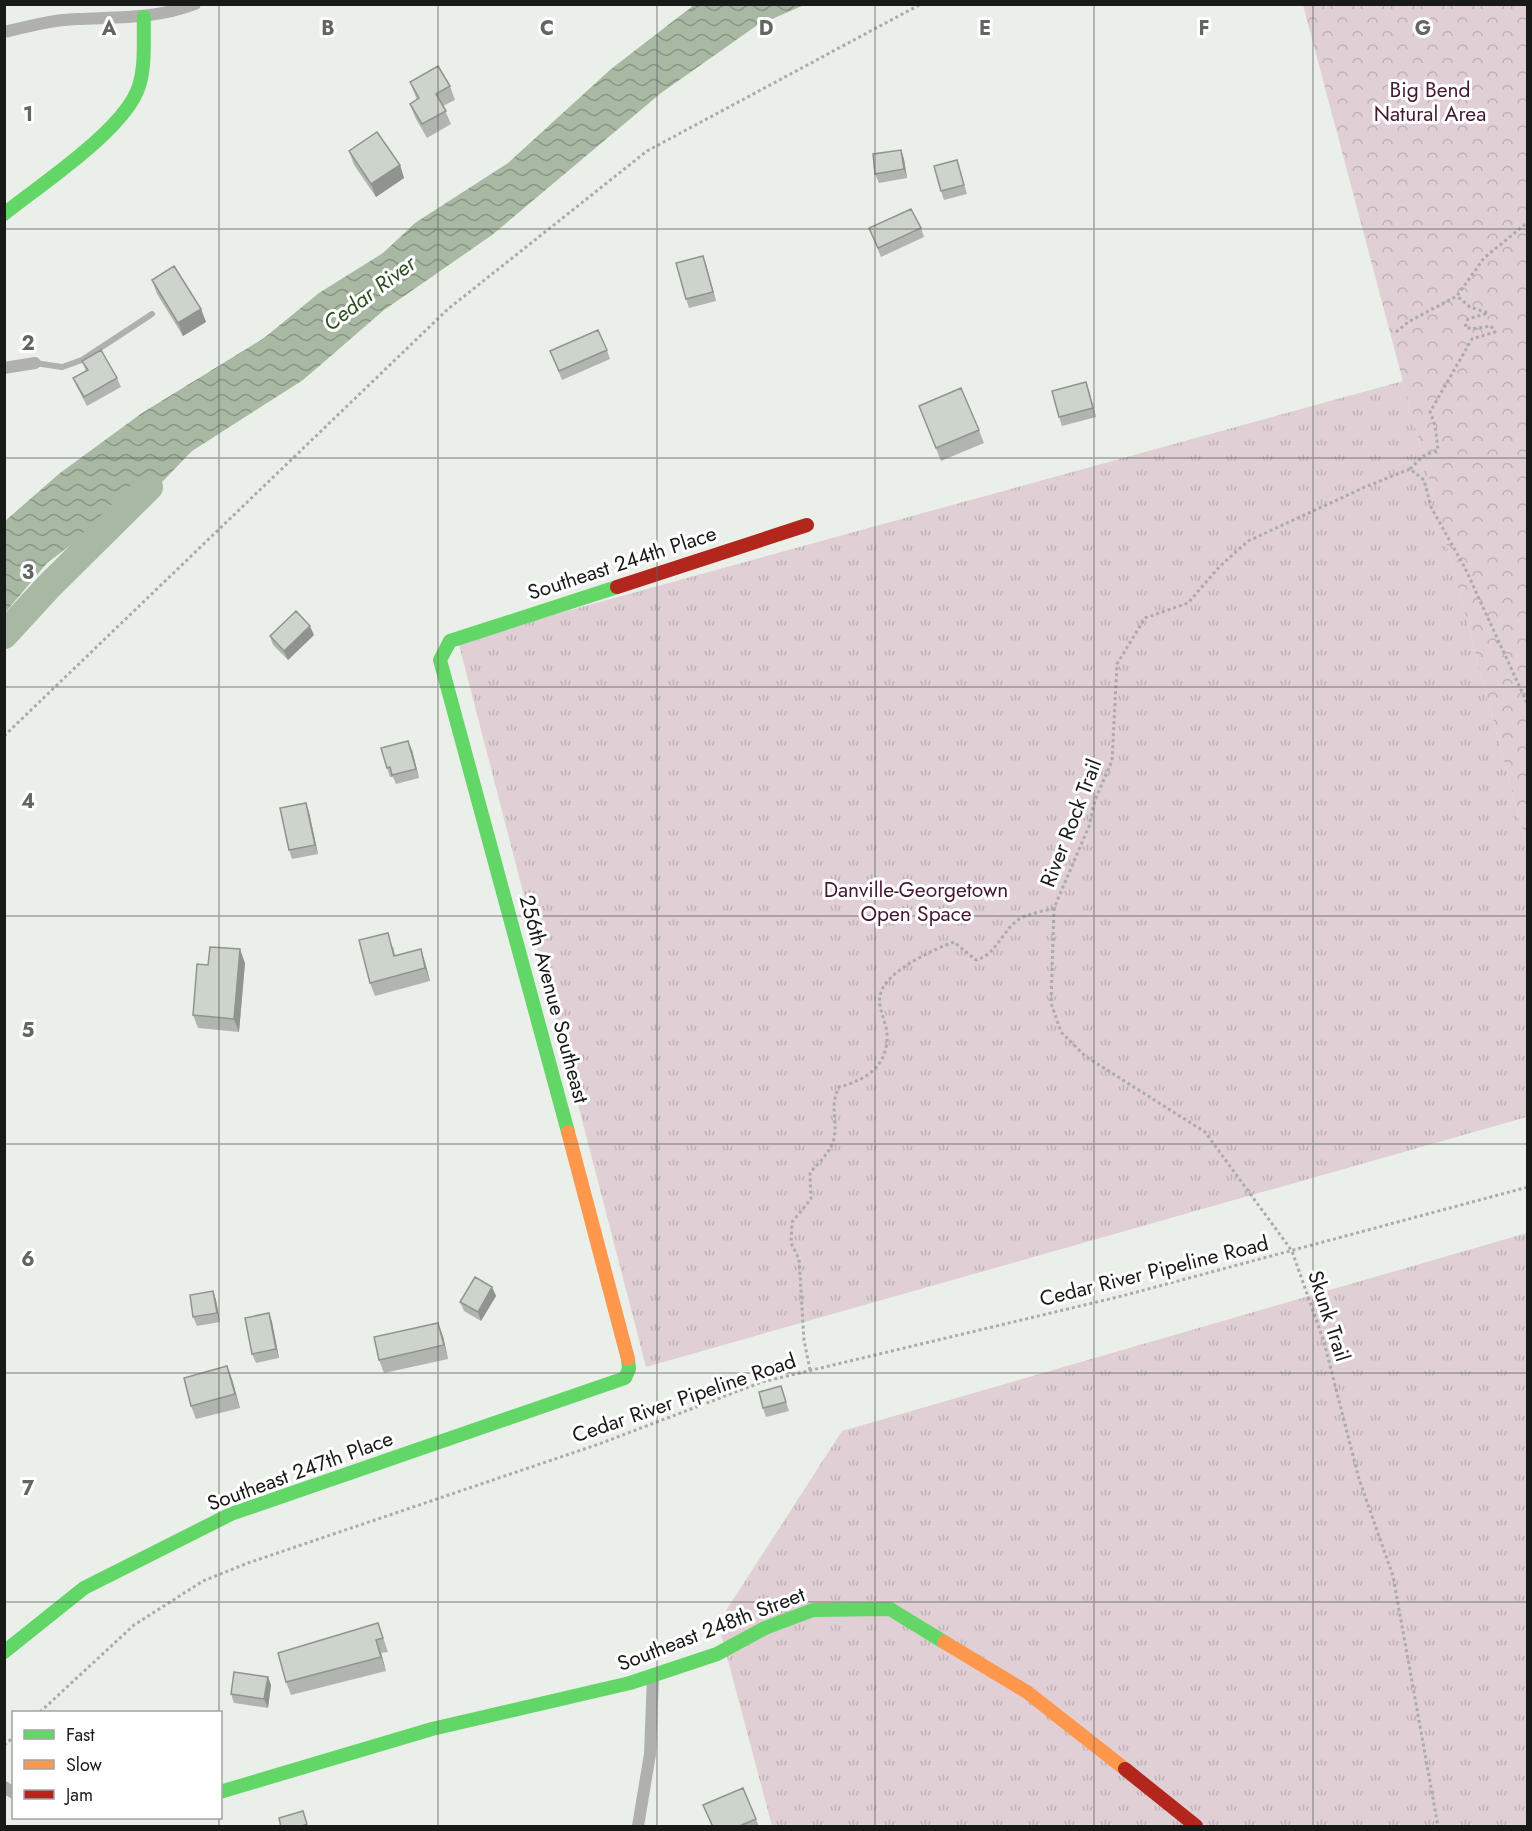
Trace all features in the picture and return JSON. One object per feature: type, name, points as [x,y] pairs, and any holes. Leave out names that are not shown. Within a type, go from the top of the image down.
[{"type":"street","points":[[4,32],[44,22],[144,17],[195,4]]},
{"type":"street","points":[[4,214],[105,133],[129,107],[139,86],[143,61],[144,17]]},
{"type":"street","points":[[4,368],[35,363]]},
{"type":"street","name":"Southeast 244th Place","points":[[450,642],[807,525]]},
{"type":"street","name":"256th Avenue Southeast","points":[[450,642],[440,660],[628,1353],[629,1369]]},
{"type":"street","name":"Southeast 247th Place","points":[[4,1652],[84,1588],[231,1514],[626,1378],[629,1369]]},
{"type":"street","name":"Southeast 248th Street","points":[[222,1791],[432,1729],[566,1700],[653,1676],[717,1654],[765,1628],[813,1610],[890,1609],[1027,1692],[1196,1827]]},
{"type":"street","points":[[638,1827],[650,1754],[653,1676]]},
{"type":"lane","points":[[35,363],[62,367],[82,360],[152,315]]},
{"type":"path","points":[[4,736],[422,334],[476,287],[647,151],[921,4]]},
{"type":"path","points":[[1396,332],[1408,322],[1457,296],[1484,258],[1527,222]]},
{"type":"path","name":"River Rock Trail","points":[[810,1370],[804,1340],[799,1259],[791,1243],[792,1222],[810,1199],[810,1173],[827,1154],[834,1137],[832,1112],[839,1087],[862,1080],[883,1060],[887,1034],[879,1005],[884,986],[909,964],[954,942],[976,960],[988,957],[1005,933],[1020,919],[1054,908],[1089,826],[1095,800],[1112,761],[1117,664],[1145,618],[1188,603],[1220,566],[1248,541],[1410,469],[1423,456],[1438,450],[1435,425],[1430,412],[1450,381],[1472,339],[1495,332],[1491,326],[1472,329],[1465,327],[1468,320],[1488,313],[1470,307],[1457,296]]},
{"type":"path","points":[[1410,469],[1424,480],[1431,507],[1464,566],[1527,705]]},
{"type":"path","name":"Skunk Trail","points":[[1054,908],[1051,1003],[1061,1032],[1085,1056],[1205,1132],[1292,1251],[1324,1342],[1359,1479],[1393,1576],[1438,1827]]},
{"type":"path","name":"Cedar River Pipeline Road","points":[[42,1711],[134,1624],[203,1581],[314,1540],[609,1441],[762,1382],[1122,1296],[1527,1187]]},
{"type":"green space","name":"Big Bend Natural Area","points":[[1303,5],[1527,5],[1527,848]]},
{"type":"green space","name":"Danville-Georgetown Open Space","points":[[1403,381],[1527,848],[1527,1117],[646,1367],[458,641]]},
{"type":"green space","points":[[1527,1233],[1527,1826],[772,1826],[718,1623],[842,1431]]},
{"type":"water","points":[[694,5],[804,5],[756,26],[661,93],[492,235],[384,310],[303,380],[192,451],[163,481],[121,515],[96,526],[47,563],[5,613],[5,521],[60,473],[142,413],[264,338],[319,293],[383,253],[415,223],[508,163],[611,69]]},
{"type":"building","points":[[438,66],[450,86],[436,94],[446,111],[422,124],[410,104],[419,98],[410,82]]},
{"type":"building","points":[[377,132],[400,165],[371,184],[349,151]]},
{"type":"building","points":[[901,150],[904,169],[875,174],[873,154]]},
{"type":"building","points":[[957,160],[964,185],[941,191],[934,166]]},
{"type":"building","points":[[911,209],[921,228],[878,248],[869,228]]},
{"type":"building","points":[[703,256],[713,292],[686,299],[676,263]]},
{"type":"building","points":[[174,266],[201,309],[178,323],[152,280]]},
{"type":"building","points":[[598,330],[607,350],[559,371],[550,351]]},
{"type":"building","points":[[101,350],[117,378],[84,397],[73,378],[88,370],[82,361]]},
{"type":"building","points":[[1086,382],[1093,408],[1059,417],[1052,391]]},
{"type":"building","points":[[961,388],[979,430],[936,448],[919,406]]},
{"type":"building","points":[[296,611],[310,626],[284,651],[270,636]]},
{"type":"building","points":[[408,741],[416,769],[392,775],[390,767],[387,768],[381,748]]},
{"type":"building","points":[[306,803],[315,845],[289,850],[280,808]]},
{"type":"building","points":[[388,933],[394,956],[421,949],[425,968],[370,983],[359,940]]},
{"type":"building","points":[[210,947],[240,949],[234,1019],[193,1015],[197,964],[208,965]]},
{"type":"building","points":[[475,1277],[492,1287],[478,1312],[460,1302]]},
{"type":"building","points":[[213,1291],[217,1313],[193,1317],[190,1295]]},
{"type":"building","points":[[269,1313],[276,1349],[252,1354],[245,1318]]},
{"type":"building","points":[[438,1323],[444,1345],[379,1360],[374,1337]]},
{"type":"building","points":[[227,1366],[235,1394],[191,1406],[184,1378]]},
{"type":"building","points":[[781,1386],[786,1402],[763,1408],[759,1392]]},
{"type":"building","points":[[378,1623],[383,1638],[376,1640],[381,1657],[286,1682],[278,1653]]},
{"type":"building","points":[[234,1672],[268,1677],[264,1699],[231,1694]]},
{"type":"building","points":[[743,1788],[756,1819],[737,1827],[713,1827],[703,1805]]},
{"type":"building","points":[[303,1811],[307,1824],[300,1827],[281,1827],[279,1818]]},
{"type":"waterway","name":"Cedar River","points":[[4,635],[49,586],[149,487]]},
{"type":"traffic: fast","points":[[4,214],[100,138],[131,103],[139,86],[143,69],[144,17]]},
{"type":"traffic: fast","points":[[568,1132],[440,660],[450,641],[617,587]]},
{"type":"traffic: fast","points":[[4,1652],[84,1588],[231,1514],[625,1378],[629,1369],[628,1359]]},
{"type":"traffic: fast","points":[[222,1791],[432,1729],[630,1683],[717,1654],[765,1628],[813,1610],[890,1609],[944,1642]]},
{"type":"traffic: slow","points":[[568,1132],[628,1359]]},
{"type":"traffic: slow","points":[[944,1642],[1027,1692],[1125,1769]]},
{"type":"traffic: jam","points":[[617,587],[807,525]]},
{"type":"traffic: jam","points":[[1125,1769],[1196,1826]]}]
